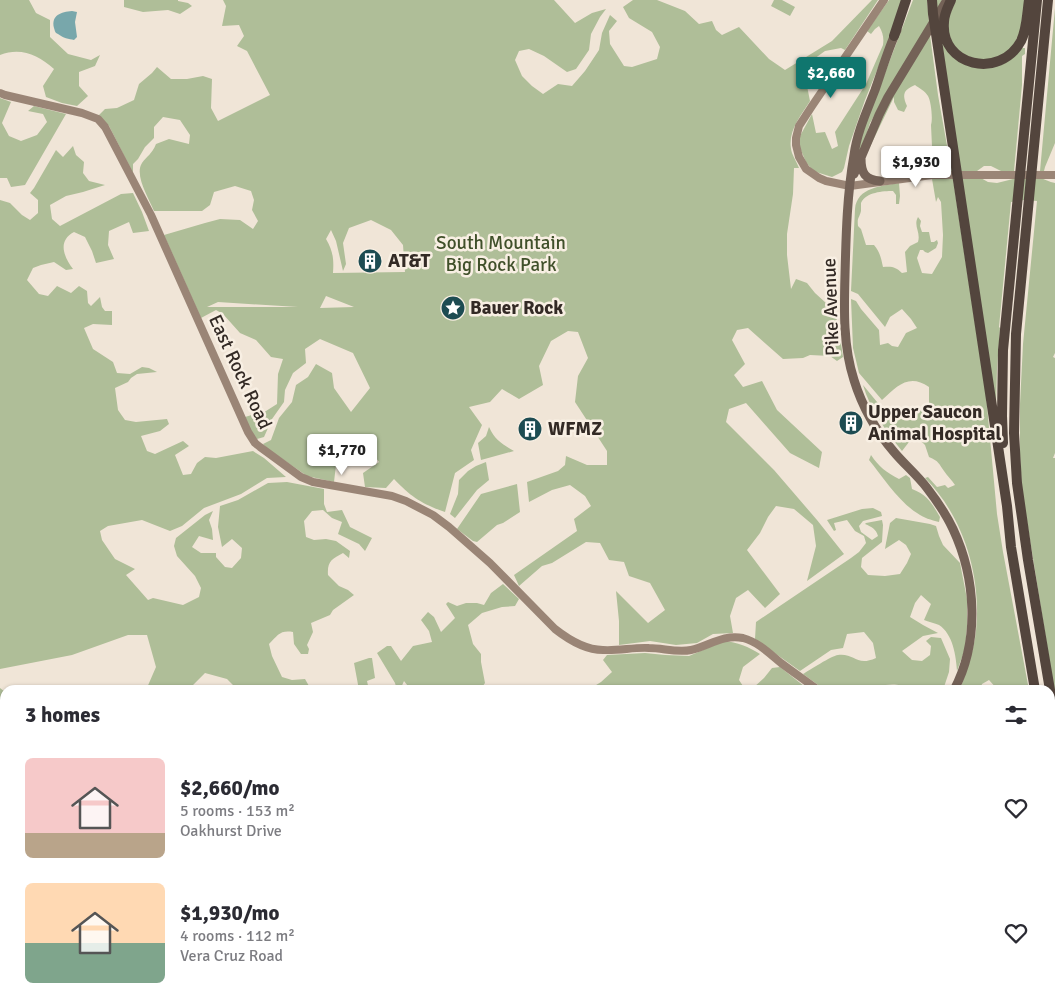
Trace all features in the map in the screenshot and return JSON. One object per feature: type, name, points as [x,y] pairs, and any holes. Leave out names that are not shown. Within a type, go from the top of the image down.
[{"type":"highway","points":[[894,36],[906,0]]},
{"type":"highway","points":[[932,0],[1011,547],[1034,685]]},
{"type":"highway","points":[[951,0],[944,16],[944,29],[947,41],[961,57],[973,63],[986,65],[1003,60],[1016,48],[1024,31],[1030,0]]},
{"type":"highway","points":[[1006,506],[1002,416],[1003,350],[1037,0]]},
{"type":"highway","points":[[1048,0],[1016,334],[1014,433],[1017,483],[1026,550],[1049,685]]},
{"type":"main road","name":"Pike Avenue","points":[[910,0],[894,36],[859,131],[854,154],[846,223],[844,310],[846,344],[854,378],[864,405],[877,429],[893,451],[925,486],[944,511],[958,542],[968,574],[972,611],[965,663],[956,685]]},
{"type":"main road","name":"Pike Avenue","points":[[850,186],[861,156],[888,97],[944,4]]},
{"type":"main road","points":[[861,156],[865,175],[871,180],[880,182]]},
{"type":"street","points":[[884,0],[799,126],[796,145],[802,163],[810,172],[826,181],[850,186],[932,175],[1055,174]]},
{"type":"street","name":"East Rock Road","points":[[0,93],[82,113],[98,119],[105,127],[151,216],[248,432],[260,447],[301,477],[313,482],[392,496],[406,501],[433,516],[490,563],[555,629],[587,648],[603,650],[646,648],[684,651],[720,639],[741,638],[762,648],[811,685]]},
{"type":"green space","points":[[0,0],[29,0],[36,13],[50,20],[50,37],[68,54],[91,60],[100,55],[95,66],[79,72],[79,86],[88,96],[77,106],[46,97],[43,86],[54,69],[42,60],[22,52],[0,55]]},
{"type":"green space","points":[[124,0],[178,0],[192,6],[180,14],[168,10],[143,12],[124,7]]},
{"type":"green space","name":"South Mountain Big Rock Park","points":[[223,0],[554,0],[575,23],[592,13],[606,9],[591,34],[589,50],[576,69],[567,72],[544,56],[529,49],[519,51],[515,60],[522,76],[543,94],[558,84],[572,86],[585,71],[599,50],[602,33],[610,15],[617,21],[609,31],[610,44],[624,66],[632,67],[657,59],[660,47],[652,32],[629,18],[623,7],[633,0],[657,0],[685,11],[699,24],[712,21],[716,30],[722,35],[739,27],[769,59],[785,70],[832,41],[872,0],[878,0],[845,50],[841,48],[825,51],[807,64],[805,76],[810,101],[795,125],[791,139],[792,153],[799,168],[794,168],[793,194],[787,234],[787,255],[791,289],[796,279],[807,283],[826,303],[835,303],[837,322],[831,325],[832,338],[841,343],[843,357],[837,361],[830,356],[810,355],[803,358],[783,359],[748,328],[737,330],[732,340],[745,364],[734,375],[743,387],[762,381],[777,410],[822,452],[819,468],[790,453],[746,403],[729,409],[726,422],[774,470],[844,554],[807,581],[816,546],[813,525],[794,509],[776,506],[747,550],[780,594],[765,608],[748,590],[736,598],[730,616],[733,633],[713,634],[697,643],[676,645],[650,641],[619,645],[616,591],[648,623],[665,610],[650,583],[629,576],[624,562],[609,560],[600,543],[586,542],[552,563],[542,566],[519,586],[514,575],[577,531],[574,519],[591,506],[585,496],[570,485],[552,490],[529,502],[527,482],[558,471],[565,465],[566,456],[587,465],[607,465],[607,451],[575,402],[578,376],[588,358],[578,332],[568,331],[551,341],[539,366],[543,385],[519,399],[502,389],[490,402],[469,407],[482,425],[471,450],[474,460],[455,473],[445,512],[417,499],[394,479],[386,488],[365,487],[363,473],[379,462],[364,442],[351,447],[337,456],[334,482],[307,476],[268,449],[263,444],[271,440],[279,418],[292,402],[296,385],[308,377],[316,364],[332,373],[334,388],[351,412],[370,388],[353,353],[320,339],[305,349],[306,363],[293,373],[285,390],[284,402],[272,419],[264,437],[257,439],[252,433],[245,417],[266,411],[277,404],[278,374],[283,359],[271,357],[256,340],[240,333],[223,314],[216,310],[201,318],[164,235],[220,219],[240,220],[253,229],[258,221],[252,210],[254,200],[251,191],[235,186],[214,192],[210,205],[202,211],[154,211],[141,180],[140,168],[142,163],[156,144],[169,139],[189,144],[190,135],[180,120],[163,117],[154,127],[154,138],[133,164],[133,173],[109,126],[98,116],[105,109],[117,108],[134,100],[139,84],[157,67],[171,79],[203,76],[212,79],[211,108],[218,121],[270,95],[247,51],[237,46],[244,36],[239,25],[222,26],[226,6]],"holes":[[[371,220],[391,230],[403,245],[405,272],[333,273],[332,255],[326,239],[331,230],[336,241],[343,271],[346,264],[343,243],[349,228]],[[326,296],[354,307],[320,308]],[[218,302],[298,307],[207,307]]]},
{"type":"green space","points":[[774,0],[782,0],[795,7],[790,16],[771,6]]},
{"type":"green space","points":[[889,0],[902,0],[849,146],[844,168],[842,172],[832,177],[813,171],[806,162],[800,148],[800,136],[812,114],[816,133],[825,132],[832,149],[838,146],[835,132],[866,84],[883,45],[883,36],[879,26],[871,34],[867,31]]},
{"type":"green space","points":[[913,0],[927,0],[929,22],[870,123],[861,151],[858,150],[862,133]]},
{"type":"green space","points":[[935,0],[942,0],[939,11],[944,41],[955,57],[963,62],[980,68],[990,68],[1008,61],[1021,46],[1025,48],[1025,54],[1022,56],[1022,85],[1014,171],[1001,171],[991,166],[984,166],[977,171],[935,171],[933,168],[930,102],[927,94],[915,85],[905,93],[904,99],[907,106],[904,112],[898,110],[894,97],[865,157],[864,165],[867,172],[875,178],[868,175],[864,169],[863,160],[865,153],[879,122],[930,35],[951,168],[960,168],[942,60]]},
{"type":"green space","points":[[956,0],[1025,0],[1020,33],[1009,52],[987,62],[960,54],[950,40],[947,21]]},
{"type":"green space","points":[[1055,8],[1055,143],[1044,171],[1040,171]]},
{"type":"green space","points":[[0,98],[11,102],[2,123],[9,136],[21,141],[37,135],[47,122],[43,114],[28,111],[34,106],[66,114],[25,185],[11,187],[7,178],[0,178]]},
{"type":"green space","points":[[73,146],[76,155],[84,162],[83,173],[89,181],[105,185],[66,196],[50,205],[52,219],[60,226],[121,194],[133,193],[149,231],[133,233],[129,222],[109,231],[108,245],[114,259],[96,263],[85,237],[74,232],[65,240],[64,244],[65,254],[73,269],[66,270],[54,262],[41,265],[33,268],[27,280],[39,294],[48,296],[57,286],[71,293],[79,286],[87,291],[88,303],[91,306],[100,297],[105,311],[112,311],[112,325],[93,324],[84,328],[93,349],[113,362],[117,373],[130,374],[142,367],[157,372],[137,374],[128,382],[115,388],[118,410],[125,420],[136,422],[167,419],[169,424],[160,431],[141,436],[147,451],[155,454],[183,441],[189,446],[175,455],[183,475],[191,474],[197,463],[205,457],[216,458],[253,451],[286,477],[267,478],[241,494],[204,508],[182,526],[170,531],[142,520],[108,526],[100,531],[102,540],[115,559],[135,569],[126,575],[148,600],[153,598],[183,605],[199,597],[201,588],[195,576],[177,556],[174,546],[176,538],[213,511],[209,520],[213,540],[199,536],[192,547],[201,553],[216,553],[216,557],[225,567],[232,568],[241,558],[242,548],[232,539],[222,547],[218,527],[220,506],[238,500],[268,483],[287,482],[324,489],[324,504],[327,512],[342,510],[350,527],[372,538],[365,551],[359,544],[338,534],[342,522],[332,518],[323,510],[312,511],[304,521],[306,537],[314,540],[326,539],[336,541],[350,551],[349,558],[343,553],[331,561],[328,566],[328,575],[339,586],[354,595],[333,610],[330,615],[311,623],[313,632],[307,645],[309,649],[308,654],[301,654],[294,644],[293,632],[282,633],[269,644],[272,656],[282,677],[292,680],[305,679],[308,685],[233,685],[227,679],[205,673],[193,685],[148,685],[156,667],[147,635],[128,635],[72,655],[0,669],[0,200],[10,203],[30,220],[38,213],[38,200],[30,193],[56,150],[63,157]]},
{"type":"green space","points":[[979,177],[988,182],[997,183],[1013,179],[1039,178],[1055,183],[1055,353],[1053,357],[1055,358],[1055,453],[1053,458],[1055,458],[1055,685],[1053,685],[1022,490],[1020,454],[1023,344],[1037,201],[1011,202],[999,327],[996,406],[953,179],[986,395],[997,514],[1028,685],[994,685],[989,680],[982,685],[962,685],[972,652],[976,631],[976,589],[973,568],[967,548],[950,510],[925,478],[928,477],[937,487],[945,485],[948,488],[955,485],[938,463],[929,457],[925,445],[919,439],[909,442],[902,451],[879,420],[863,385],[882,408],[919,412],[929,403],[929,387],[922,383],[909,381],[898,386],[882,400],[859,373],[853,348],[851,299],[856,301],[879,330],[880,345],[888,343],[898,347],[906,333],[917,328],[902,309],[890,317],[885,327],[858,294],[851,291],[855,209],[857,202],[860,196],[871,189],[899,183],[899,204],[896,204],[896,195],[893,191],[871,194],[863,199],[858,226],[861,229],[866,245],[874,245],[878,250],[883,267],[894,267],[902,273],[907,272],[905,252],[910,246],[918,242],[919,235],[916,223],[918,217],[921,221],[922,232],[929,232],[931,242],[937,240],[938,243],[936,248],[928,253],[920,250],[917,258],[922,273],[932,274],[942,257],[943,235],[941,202],[938,197],[936,202],[932,179]]},
{"type":"green space","points":[[489,427],[499,441],[514,451],[481,460],[478,443],[486,436]]},
{"type":"green space","points":[[871,455],[880,466],[899,479],[906,475],[910,478],[912,489],[929,500],[940,517],[939,522],[930,520],[910,508],[869,460]]},
{"type":"green space","points":[[486,462],[489,480],[477,490],[455,518],[450,514],[458,494],[459,480],[468,471]]},
{"type":"green space","points":[[517,484],[520,512],[497,525],[477,542],[457,529],[481,494]]},
{"type":"green space","points":[[873,508],[881,512],[882,516],[863,521],[859,526],[861,532],[872,540],[878,536],[873,528],[865,524],[882,520],[883,525],[882,542],[862,558],[861,567],[868,575],[885,576],[900,574],[907,563],[911,554],[906,545],[899,540],[885,549],[890,523],[896,518],[936,526],[943,545],[960,563],[967,599],[967,626],[965,649],[957,671],[955,652],[948,634],[939,625],[924,620],[931,604],[921,595],[915,603],[910,617],[938,633],[923,636],[902,651],[912,660],[922,661],[930,655],[931,646],[926,641],[931,637],[941,638],[950,659],[949,672],[945,685],[818,685],[803,674],[838,655],[864,661],[876,658],[873,643],[864,632],[847,634],[843,648],[831,650],[800,671],[755,639],[756,622],[859,552],[866,543],[864,536],[855,531],[847,520],[834,523],[836,530],[834,531],[827,520],[862,509]]},
{"type":"green space","points":[[503,584],[519,599],[515,606],[502,607],[482,613],[468,625],[473,644],[481,654],[485,683],[484,685],[407,685],[404,681],[402,685],[396,685],[377,653],[387,646],[391,646],[401,661],[413,646],[432,642],[429,631],[421,620],[428,612],[434,617],[441,632],[455,618],[446,604],[448,602],[457,606],[466,603],[484,605],[491,593]]},
{"type":"green space","points":[[724,641],[743,645],[760,654],[743,667],[739,680],[742,685],[596,685],[612,672],[603,660],[607,655],[645,653],[689,656]]},
{"type":"green space","points":[[372,658],[375,678],[367,681],[368,685],[358,685],[354,663]]},
{"type":"green space","points":[[780,667],[803,685],[756,685],[772,668]]},
{"type":"water","points":[[64,12],[77,12],[75,22],[77,37],[74,40],[56,33],[53,24],[55,17]]},
{"type":"place","name":"AT&T","points":[[370,261]]},
{"type":"place","name":"Bauer Rock","points":[[453,308]]},
{"type":"place","name":"Upper Saucon Animal Hospital","points":[[851,423]]},
{"type":"place","name":"WFMZ","points":[[530,429]]}]
